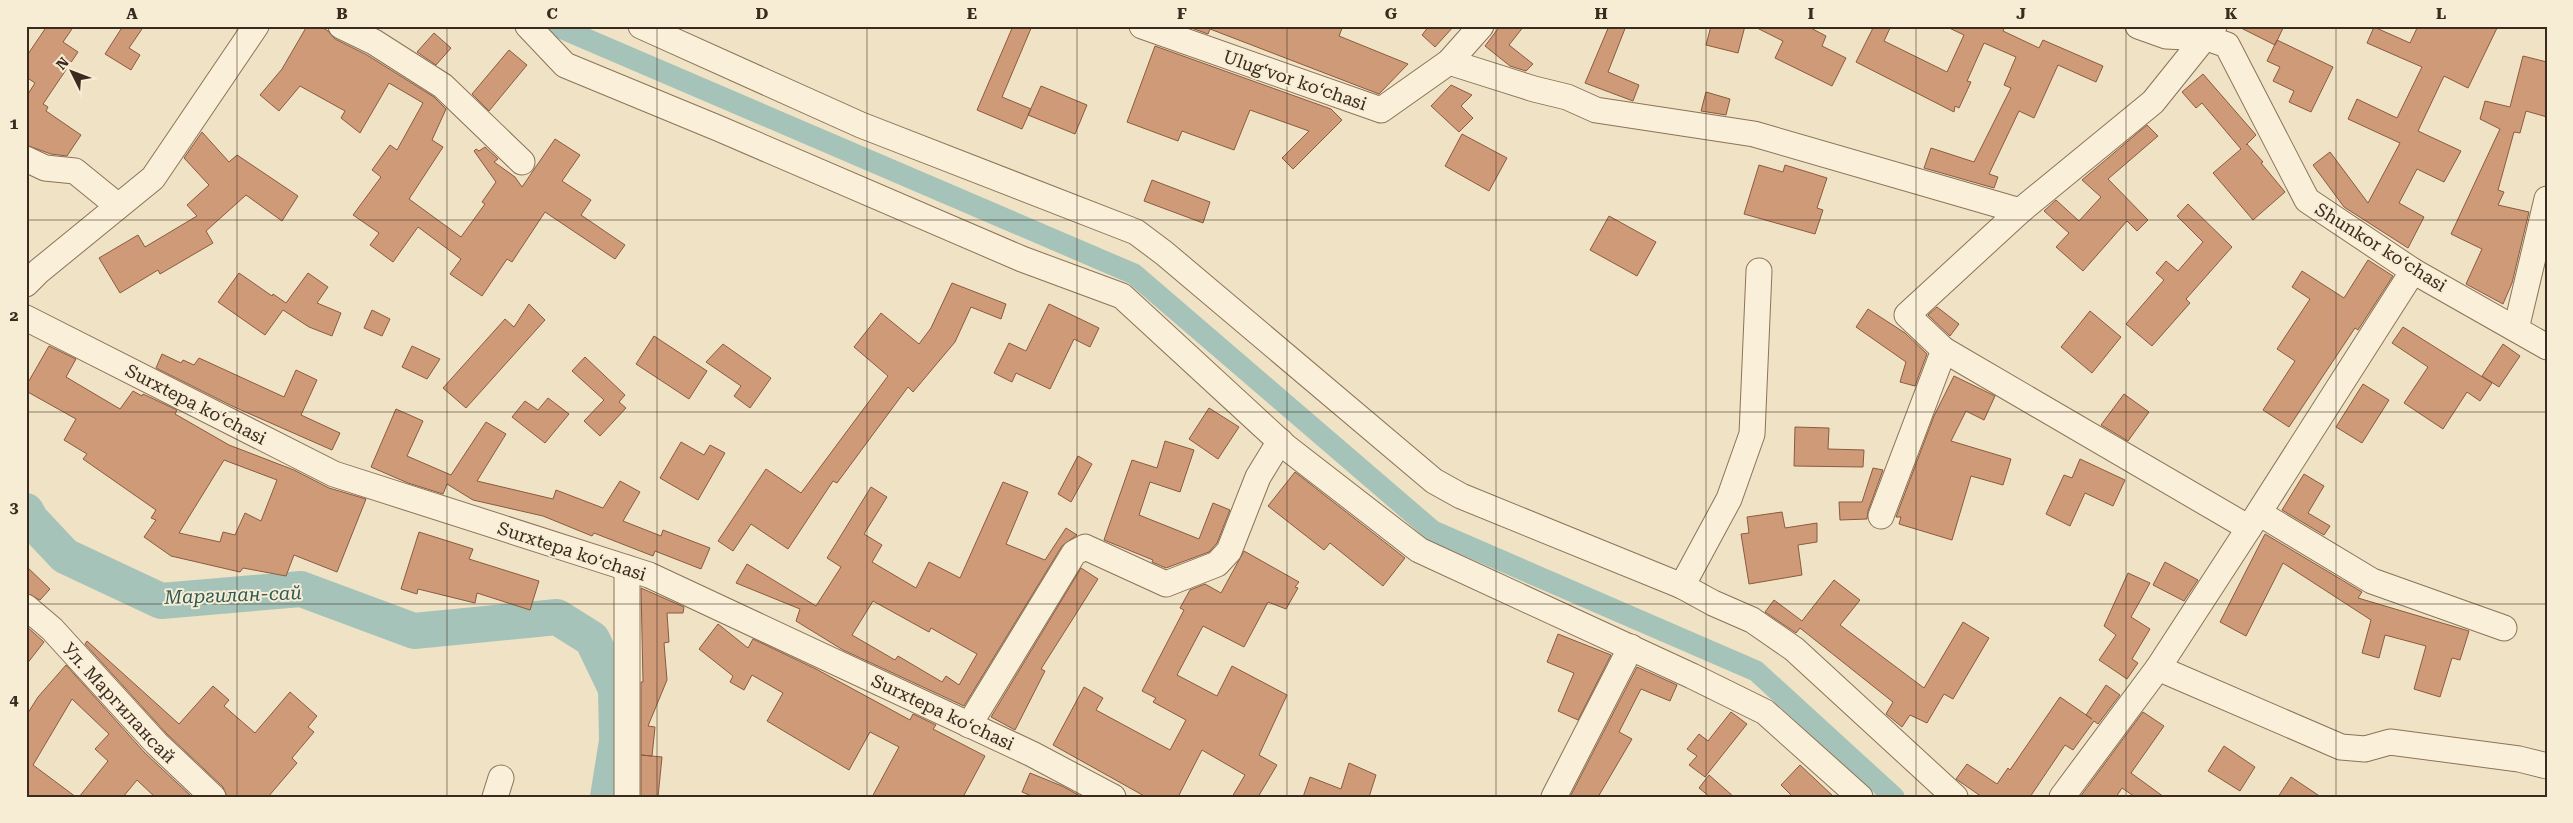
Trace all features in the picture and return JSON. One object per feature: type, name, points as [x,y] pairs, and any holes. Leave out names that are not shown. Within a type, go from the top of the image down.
[{"type":"street","points":[[26,284],[39,271],[153,178],[256,26]]},
{"type":"street","points":[[342,26],[374,42],[443,86],[522,162]]},
{"type":"street","points":[[528,26],[565,65],[1022,259],[1122,296],[1280,441],[1420,550],[1765,712],[1860,797]]},
{"type":"street","points":[[641,26],[861,125],[1136,232],[1164,253],[1434,481],[1461,496],[1682,586],[1713,603],[1752,620],[1794,649],[1955,797]]},
{"type":"street","name":"Ulugʻvor koʻchasi","points":[[1142,26],[1381,110],[1449,62],[1481,26]]},
{"type":"street","points":[[2138,26],[2166,36],[2210,32]]},
{"type":"street","points":[[2210,32],[2153,102],[2020,211],[1906,315],[1944,350],[2254,521],[2372,581],[2504,628]]},
{"type":"street","name":"Shunkor koʻchasi","points":[[2210,32],[2227,45],[2307,200],[2414,271],[2547,347]]},
{"type":"street","points":[[1449,62],[1534,89],[1567,97],[1596,110],[1754,134],[2020,211]]},
{"type":"street","points":[[26,158],[45,168],[75,171],[118,206]]},
{"type":"street","points":[[2516,329],[2547,199]]},
{"type":"street","points":[[1682,586],[1729,499],[1752,434],[1759,271]]},
{"type":"street","points":[[2062,797],[2158,668],[2414,271]]},
{"type":"street","name":"Surxtepa koʻchasi","points":[[26,318],[334,474],[649,575],[1032,754],[1112,797]]},
{"type":"street","points":[[1881,516],[1944,350]]},
{"type":"street","points":[[969,725],[1074,553],[1085,547],[1166,584],[1217,564],[1229,551],[1258,477],[1280,441]]},
{"type":"street","points":[[626,568],[627,797]]},
{"type":"street","name":"Ул. Маргилансай","points":[[26,608],[52,629],[156,742],[213,797]]},
{"type":"street","points":[[1554,797],[1631,648]]},
{"type":"street","points":[[2158,668],[2341,747],[2365,749],[2390,742],[2520,759],[2547,766]]},
{"type":"building","points":[[47,26],[74,26],[63,42],[78,52],[43,104],[48,107],[46,111],[81,135],[67,156],[51,154],[26,145],[26,92],[28,94],[35,83],[26,77],[26,57]]},
{"type":"building","points":[[123,26],[144,26],[129,48],[140,55],[131,70],[105,54]]},
{"type":"building","points":[[307,26],[320,26],[335,39],[367,55],[434,97],[446,109],[432,140],[443,147],[409,199],[461,237],[485,204],[482,202],[496,182],[474,151],[476,149],[479,151],[485,147],[498,159],[494,162],[515,177],[522,187],[555,139],[580,155],[562,181],[591,200],[581,215],[625,245],[615,259],[545,212],[512,262],[507,259],[482,296],[450,274],[461,259],[418,227],[393,262],[370,245],[379,233],[353,215],[381,177],[372,170],[390,145],[397,150],[423,103],[389,83],[360,133],[341,118],[345,111],[300,86],[279,111],[260,95],[282,69]]},
{"type":"building","points":[[1013,26],[1032,26],[1002,97],[1031,109],[1022,129],[977,110]]},
{"type":"building","points":[[1186,26],[1343,26],[1339,36],[1408,64],[1379,94],[1210,29],[1208,34]]},
{"type":"building","points":[[1429,26],[1454,26],[1435,47],[1422,35]]},
{"type":"building","points":[[1500,26],[1524,26],[1509,45],[1533,64],[1526,71],[1510,66],[1485,46]]},
{"type":"building","points":[[1609,26],[1626,26],[1608,72],[1639,85],[1633,101],[1585,83]]},
{"type":"building","points":[[1711,26],[1745,26],[1738,53],[1706,45]]},
{"type":"building","points":[[1753,26],[1807,26],[1826,36],[1822,46],[1846,58],[1832,86],[1775,58],[1783,41]]},
{"type":"building","points":[[1874,26],[1891,26],[1884,41],[1947,72],[1964,35],[1945,26],[2005,26],[2003,31],[2039,48],[2043,40],[2103,66],[2096,82],[2058,65],[2034,118],[2019,111],[1989,174],[1998,177],[1994,188],[1924,168],[1931,148],[1974,162],[2011,88],[2004,85],[2016,57],[1984,43],[1967,81],[1971,82],[1959,108],[1955,106],[1954,112],[1856,62]]},
{"type":"building","points":[[2237,26],[2284,26],[2275,45]]},
{"type":"building","points":[[2418,26],[2498,26],[2468,88],[2444,76],[2418,131],[2461,151],[2444,182],[2417,169],[2399,203],[2424,217],[2408,248],[2344,207],[2313,165],[2330,152],[2368,203],[2400,143],[2348,119],[2357,99],[2397,118],[2422,67],[2367,43],[2374,27],[2410,43]]},
{"type":"building","points":[[434,33],[451,48],[436,65],[417,52]]},
{"type":"building","points":[[2277,40],[2333,67],[2311,112],[2289,102],[2294,91],[2273,81],[2280,67],[2267,61]]},
{"type":"building","points":[[1155,46],[1331,109],[1342,120],[1293,169],[1282,158],[1309,131],[1250,110],[1234,150],[1182,131],[1178,141],[1127,122]]},
{"type":"building","points":[[509,50],[527,65],[489,111],[472,94]]},
{"type":"building","points":[[2523,56],[2547,62],[2547,117],[2526,111],[2520,133],[2514,132],[2498,190],[2504,192],[2498,205],[2529,212],[2512,283],[2503,304],[2466,284],[2482,249],[2451,234],[2500,129],[2480,119],[2485,101],[2510,107]]},
{"type":"building","points":[[2203,74],[2256,135],[2247,144],[2285,192],[2253,220],[2213,173],[2241,149],[2202,103],[2196,108],[2182,92]]},
{"type":"building","points":[[1451,85],[1472,95],[1461,106],[1473,118],[1459,132],[1431,106]]},
{"type":"building","points":[[1041,86],[1087,105],[1075,134],[1028,115]]},
{"type":"building","points":[[1706,92],[1730,99],[1726,115],[1701,111]]},
{"type":"building","points":[[2147,125],[2158,136],[2108,179],[2148,220],[2137,231],[2127,221],[2083,271],[2056,247],[2069,233],[2044,211],[2056,200],[2079,221],[2101,197],[2082,180]]},
{"type":"building","points":[[202,132],[229,162],[237,155],[298,196],[282,221],[246,195],[206,231],[213,243],[160,274],[158,270],[120,293],[99,258],[138,235],[145,247],[197,216],[187,205],[209,185],[184,158]]},
{"type":"building","points":[[1462,134],[1507,158],[1489,191],[1445,166]]},
{"type":"building","points":[[1759,165],[1783,172],[1785,165],[1827,178],[1817,208],[1823,210],[1815,234],[1744,214]]},
{"type":"building","points":[[1152,180],[1210,202],[1203,223],[1144,201]]},
{"type":"building","points":[[2188,204],[2232,247],[2186,299],[2190,303],[2152,346],[2126,324],[2164,280],[2156,273],[2166,261],[2178,271],[2203,242],[2177,216]]},
{"type":"building","points":[[1609,216],[1656,242],[1637,276],[1590,250]]},
{"type":"building","points":[[2368,260],[2393,276],[2358,330],[2355,328],[2289,427],[2263,410],[2295,361],[2277,349],[2310,299],[2292,287],[2302,271],[2344,298]]},
{"type":"building","points":[[239,273],[272,296],[273,294],[286,303],[308,273],[328,287],[317,303],[341,313],[332,336],[309,327],[283,310],[265,335],[218,302]]},
{"type":"building","points":[[952,283],[1006,304],[1001,319],[971,307],[955,342],[913,392],[908,387],[837,483],[833,481],[788,549],[751,524],[733,551],[718,541],[766,469],[801,493],[888,376],[854,347],[881,313],[919,344],[931,328]]},
{"type":"building","points":[[529,304],[545,320],[466,408],[443,388],[505,319],[514,327]]},
{"type":"building","points":[[1049,304],[1099,328],[1090,347],[1074,339],[1050,389],[1016,373],[1012,382],[994,373],[1009,343],[1026,351]]},
{"type":"building","points":[[1937,307],[1959,324],[1950,336],[1928,315]]},
{"type":"building","points":[[1868,309],[1905,333],[1927,354],[1915,386],[1900,382],[1906,362],[1856,327]]},
{"type":"building","points":[[372,310],[390,319],[382,336],[364,328]]},
{"type":"building","points":[[2090,311],[2121,337],[2092,373],[2061,347]]},
{"type":"building","points":[[2403,327],[2492,383],[2480,401],[2467,392],[2443,429],[2404,403],[2428,367],[2392,343]]},
{"type":"building","points":[[654,336],[707,371],[689,399],[636,364]]},
{"type":"building","points":[[723,344],[771,378],[750,408],[734,396],[741,386],[706,362]]},
{"type":"building","points":[[2503,344],[2520,356],[2499,387],[2482,376]]},
{"type":"building","points":[[49,346],[76,359],[66,377],[120,409],[133,391],[142,396],[143,394],[177,410],[175,414],[229,445],[294,470],[329,488],[366,499],[337,572],[294,555],[286,576],[243,568],[240,572],[171,556],[144,537],[156,520],[151,518],[156,510],[83,459],[87,454],[64,440],[76,419],[26,391],[26,386]],"holes":[[[224,460],[277,480],[261,521],[245,513],[235,535],[223,532],[220,542],[179,533]]]},
{"type":"building","points":[[412,346],[440,359],[427,379],[402,367]]},
{"type":"building","points":[[162,354],[181,363],[183,360],[194,365],[199,358],[284,397],[296,370],[317,380],[301,415],[340,433],[332,450],[232,406],[156,368]]},
{"type":"building","points":[[585,357],[625,395],[619,402],[626,408],[600,436],[584,421],[604,400],[572,371]]},
{"type":"building","points":[[1954,376],[1995,396],[1984,420],[1966,411],[1951,441],[2011,459],[2003,485],[1971,476],[1952,540],[1899,524],[1901,517],[1896,517],[1934,416]]},
{"type":"building","points":[[2363,384],[2389,400],[2362,443],[2336,427]]},
{"type":"building","points":[[2124,394],[2149,412],[2128,441],[2101,425]]},
{"type":"building","points":[[548,398],[569,414],[545,443],[512,417],[525,401],[538,410]]},
{"type":"building","points":[[1209,408],[1239,427],[1218,459],[1189,439]]},
{"type":"building","points":[[396,409],[423,421],[407,456],[451,475],[486,422],[506,434],[477,481],[553,499],[556,490],[603,508],[620,481],[640,492],[623,521],[661,536],[663,530],[710,548],[701,569],[655,551],[653,556],[594,533],[592,536],[543,516],[473,500],[447,484],[443,494],[408,483],[371,467]]},
{"type":"building","points":[[1795,427],[1829,428],[1828,449],[1864,450],[1863,467],[1794,466]]},
{"type":"building","points":[[1165,441],[1194,450],[1180,492],[1150,482],[1139,515],[1199,539],[1213,503],[1230,510],[1217,543],[1209,552],[1166,568],[1152,562],[1153,560],[1104,540],[1132,460],[1157,468]]},
{"type":"building","points":[[681,442],[704,455],[710,445],[725,453],[698,500],[660,478]]},
{"type":"building","points":[[1078,456],[1092,464],[1071,502],[1058,494]]},
{"type":"building","points":[[2080,459],[2125,480],[2113,506],[2085,493],[2070,526],[2046,514],[2064,475],[2072,478]]},
{"type":"building","points":[[1873,468],[1883,470],[1868,511],[1867,519],[1840,520],[1839,502],[1862,502]]},
{"type":"building","points":[[1295,472],[1405,558],[1383,586],[1330,543],[1324,550],[1268,506]]},
{"type":"building","points":[[2304,474],[2324,486],[2308,513],[2330,526],[2324,535],[2282,510]]},
{"type":"building","points":[[1003,482],[1028,492],[1006,544],[1045,560],[1066,528],[1077,535],[1062,546],[964,706],[843,650],[796,621],[800,609],[736,583],[747,564],[816,606],[841,567],[827,558],[871,487],[887,497],[864,534],[882,545],[872,562],[916,588],[929,562],[960,578]],"holes":[[[873,601],[929,632],[931,628],[977,654],[959,685],[946,676],[942,682],[898,656],[895,660],[852,635]]]},
{"type":"building","points":[[1782,512],[1785,528],[1817,523],[1817,542],[1798,545],[1802,575],[1749,584],[1741,534],[1749,533],[1747,517]]},
{"type":"building","points":[[419,532],[473,549],[469,559],[539,581],[530,610],[477,593],[475,603],[418,589],[417,594],[401,589]]},
{"type":"building","points":[[2265,534],[2362,592],[2358,598],[2469,631],[2460,660],[2452,658],[2440,697],[2414,689],[2426,646],[2385,635],[2379,658],[2362,653],[2371,620],[2283,563],[2246,636],[2220,622]]},
{"type":"building","points":[[1244,551],[1299,582],[1295,587],[1298,588],[1286,609],[1268,602],[1244,647],[1203,626],[1177,675],[1217,696],[1232,666],[1287,695],[1259,755],[1277,765],[1258,797],[1232,797],[1245,775],[1202,750],[1178,797],[1146,797],[1053,745],[1084,687],[1103,698],[1096,710],[1170,750],[1186,720],[1153,702],[1156,698],[1142,691],[1184,610],[1180,608],[1190,590],[1205,584],[1221,593]]},
{"type":"building","points":[[2165,562],[2198,580],[2184,601],[2153,585]]},
{"type":"building","points":[[26,566],[50,589],[40,600],[26,593]]},
{"type":"building","points":[[1081,568],[1098,579],[1041,669],[1045,671],[1015,730],[991,717]]},
{"type":"building","points":[[2128,573],[2150,583],[2131,617],[2150,629],[2132,659],[2138,663],[2127,679],[2099,660],[2116,635],[2104,626]]},
{"type":"building","points":[[1834,580],[1860,600],[1840,625],[1924,688],[1963,622],[1989,638],[1953,699],[1944,694],[1927,723],[1910,715],[1902,727],[1886,714],[1893,702],[1800,628],[1796,633],[1765,612],[1774,600],[1802,621]]},
{"type":"building","points":[[641,588],[684,607],[683,613],[667,613],[669,642],[664,643],[667,680],[648,726],[655,727],[652,756],[641,755],[641,682],[643,682]]},
{"type":"building","points":[[718,624],[748,648],[753,639],[816,669],[910,720],[913,714],[936,725],[933,729],[985,756],[963,797],[872,797],[899,747],[870,732],[849,770],[767,721],[783,693],[752,675],[744,690],[730,682],[733,676],[699,649]]},
{"type":"building","points":[[26,626],[44,642],[26,665]]},
{"type":"building","points":[[1558,634],[1611,655],[1578,720],[1558,711],[1574,673],[1547,662]]},
{"type":"building","points":[[87,641],[179,724],[213,686],[229,700],[224,706],[255,733],[290,692],[317,716],[308,727],[314,732],[292,758],[297,763],[268,797],[227,797],[223,787],[166,733],[85,644]]},
{"type":"building","points":[[66,665],[145,753],[192,797],[155,797],[137,780],[123,797],[79,797],[108,761],[95,749],[109,734],[72,699],[33,765],[76,797],[26,797],[26,716],[38,697]]},
{"type":"building","points":[[1637,667],[1677,685],[1670,701],[1641,689],[1619,732],[1632,739],[1598,797],[1570,797]]},
{"type":"building","points":[[2106,685],[2120,695],[2098,724],[2094,721],[2073,750],[2065,745],[2030,797],[1982,797],[1956,779],[1967,764],[1997,784],[2008,768],[2010,770],[2060,697],[2086,715]]},
{"type":"building","points":[[1731,712],[1747,724],[1705,777],[1689,765],[1697,756],[1687,749],[1699,734],[1708,741]]},
{"type":"building","points":[[2143,712],[2164,726],[2131,773],[2164,797],[2135,797],[2122,788],[2116,797],[2080,797]]},
{"type":"building","points":[[2224,746],[2255,767],[2240,791],[2208,771]]},
{"type":"building","points":[[641,755],[662,757],[658,797],[641,797]]},
{"type":"building","points":[[1349,763],[1376,775],[1369,797],[1303,797],[1310,777],[1341,789]]},
{"type":"building","points":[[1800,765],[1834,797],[1793,797],[1781,785]]},
{"type":"building","points":[[1030,773],[1062,786],[1082,797],[1034,797],[1022,792]]},
{"type":"building","points":[[1709,775],[1734,797],[1710,797],[1699,788]]},
{"type":"building","points":[[2291,777],[2321,797],[2278,797]]},
{"type":"waterway","points":[[556,26],[1134,274],[1433,531],[1756,671],[1894,797]]},
{"type":"waterway","name":"Маргилан-сай","points":[[26,511],[31,520],[65,556],[161,601],[301,589],[414,631],[557,617],[592,639],[616,689],[617,741],[608,797]]}]
